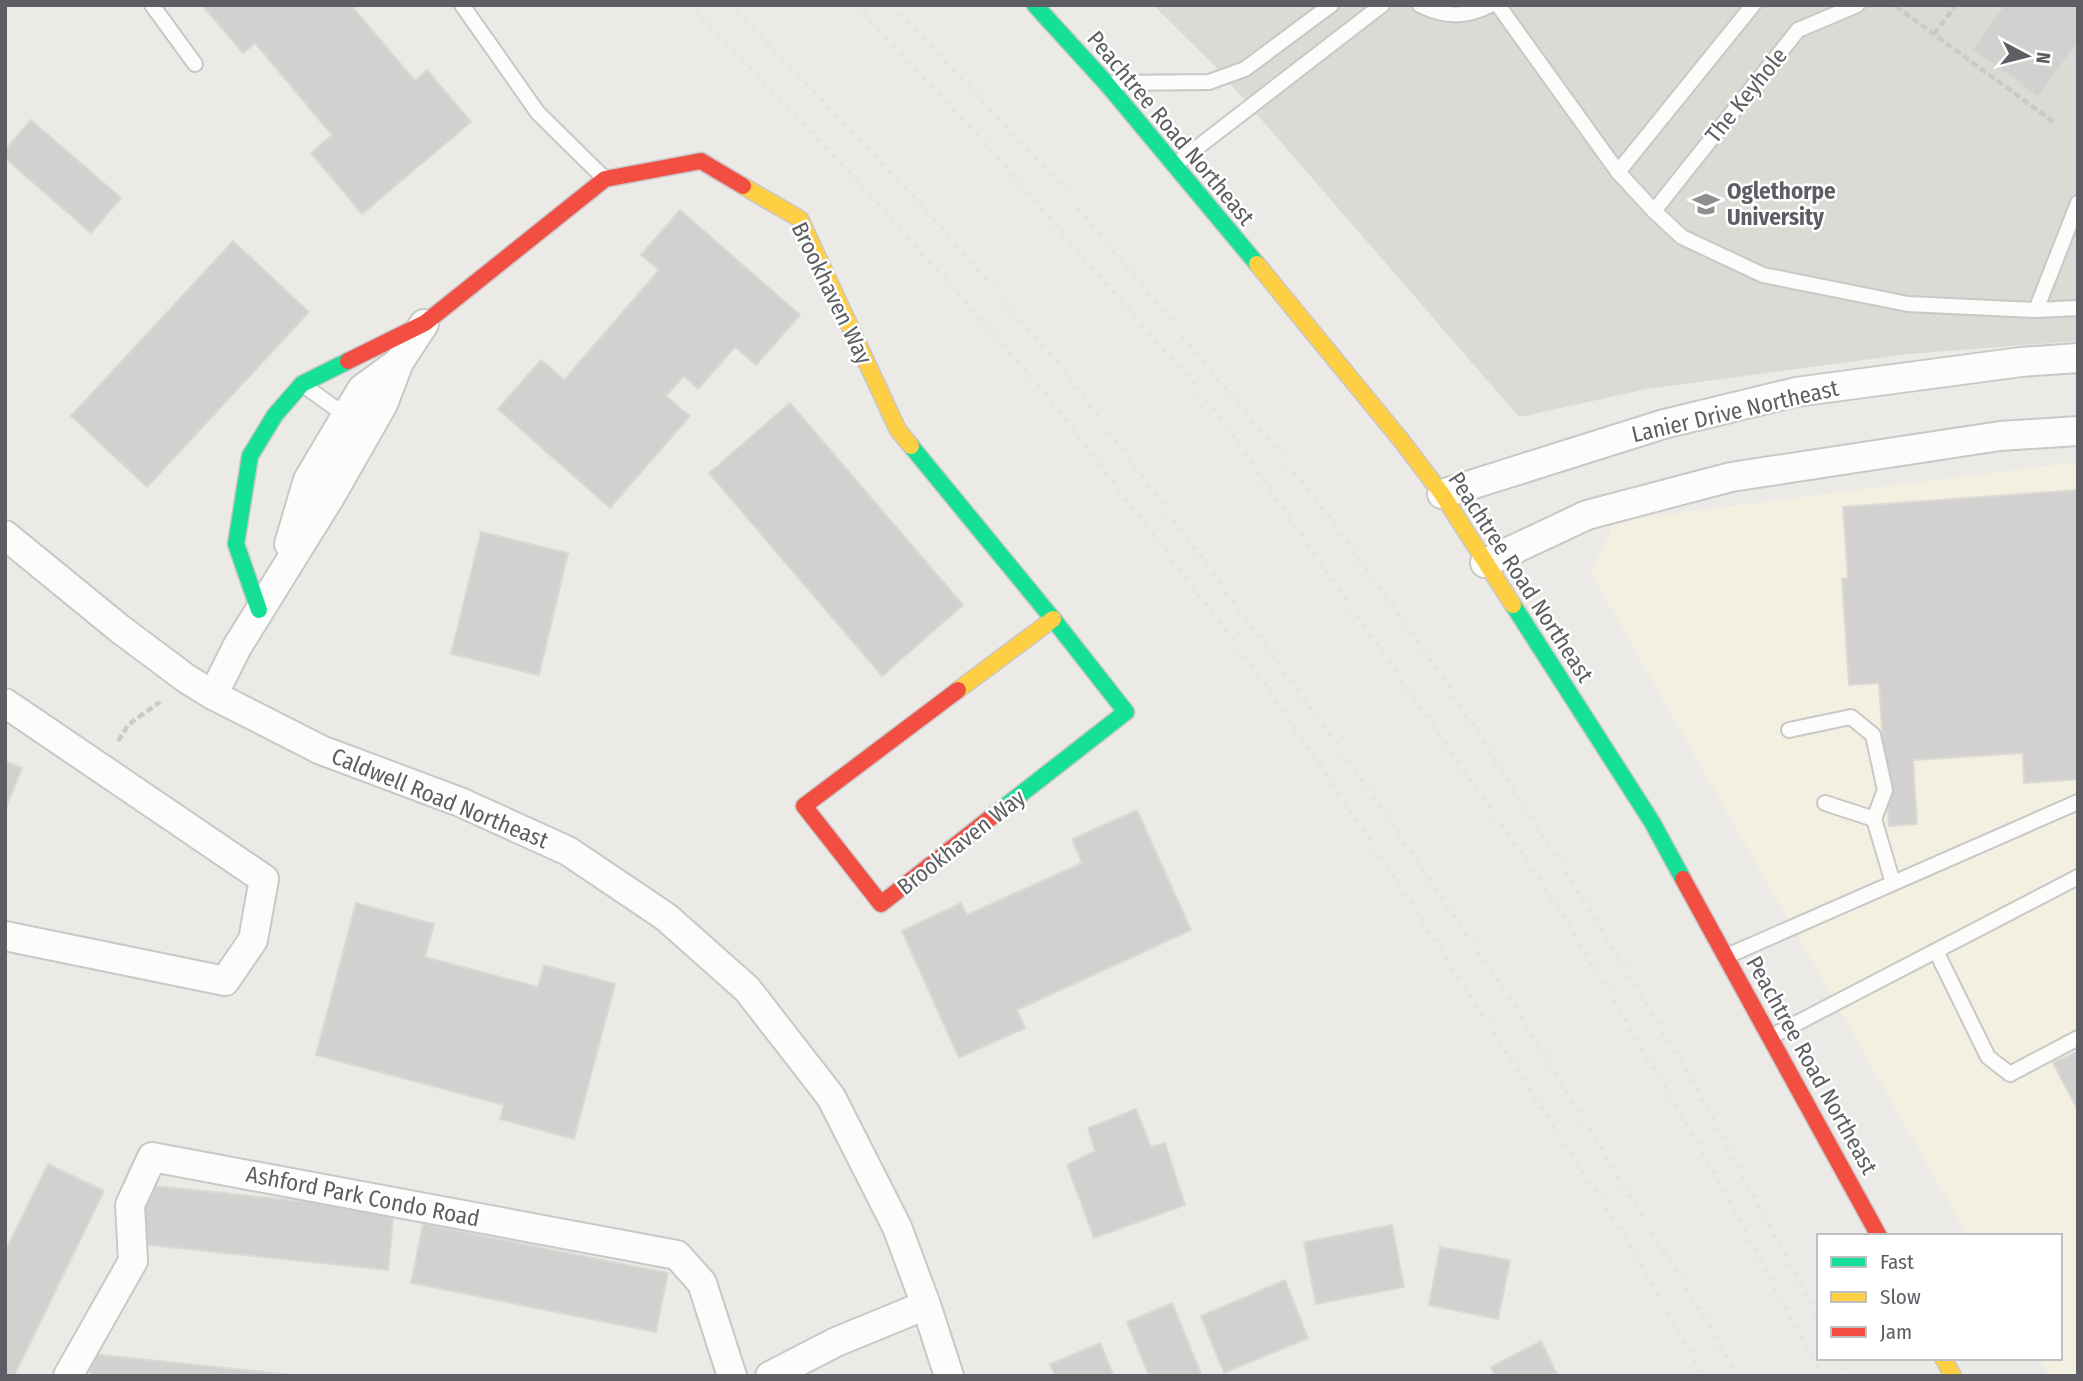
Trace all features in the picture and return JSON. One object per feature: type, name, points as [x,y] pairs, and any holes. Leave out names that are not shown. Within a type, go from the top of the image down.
[{"type":"main road","name":"Peachtree Road Northeast","points":[[1035,5],[1175,165],[1401,439],[1442,494],[1652,822],[1878,1234]]},
{"type":"main road","name":"Brookhaven Way","points":[[259,610],[236,544],[250,456],[275,415],[302,384],[425,323],[605,179],[701,161],[800,219],[898,430],[1054,618],[1126,712],[881,904],[804,806],[1054,618]]},
{"type":"main road","points":[[1944,1360],[1952,1376]]},
{"type":"street","name":"Brookhaven Way","points":[[213,695],[237,647],[330,497],[357,423],[383,404],[399,362],[425,323]]},
{"type":"street","name":"Lanier Drive Northeast","points":[[1442,494],[1664,424],[1796,392],[2021,362],[2078,358]]},
{"type":"street","points":[[1485,562],[1587,515],[1731,478],[2000,436],[2078,431]]},
{"type":"street","name":"Caldwell Road Northeast","points":[[5,535],[120,629],[213,695],[321,750],[460,802],[568,851],[666,917],[747,989],[831,1097],[897,1227],[949,1376]]},
{"type":"street","points":[[5,703],[264,879],[253,940],[225,981],[5,936]]},
{"type":"street","name":"Ashford Park Condo Road","points":[[68,1376],[133,1261],[130,1205],[152,1157],[677,1255],[702,1283],[732,1376]]},
{"type":"street","points":[[770,1376],[836,1342],[926,1305]]},
{"type":"lane","points":[[152,5],[195,64]]},
{"type":"lane","points":[[462,5],[538,113],[605,179]]},
{"type":"lane","points":[[1105,83],[1209,82],[1230,76],[1245,69],[1331,5]]},
{"type":"lane","points":[[1175,165],[1382,5]]},
{"type":"lane","points":[[1420,5],[1436,13],[1453,15],[1478,11],[1490,5]]},
{"type":"lane","points":[[1498,5],[1618,172],[1682,237],[1763,275],[1908,304],[2036,310],[2078,309]]},
{"type":"lane","points":[[1618,172],[1753,5]]},
{"type":"lane","name":"The Keyhole","points":[[1654,211],[1798,30],[1857,5]]},
{"type":"lane","points":[[2036,310],[2078,203]]},
{"type":"lane","points":[[302,384],[357,423]]},
{"type":"lane","points":[[1789,730],[1851,717],[1874,735],[1885,790],[1874,820],[1893,883]]},
{"type":"lane","points":[[1726,956],[2078,802]]},
{"type":"lane","points":[[1825,803],[1874,820]]},
{"type":"lane","points":[[1771,1037],[2078,877]]},
{"type":"lane","points":[[1936,951],[1988,1057],[2010,1074],[2078,1038]]},
{"type":"path","points":[[1899,5],[1898,8],[2055,123]]},
{"type":"path","points":[[1934,34],[1956,5]]},
{"type":"path","points":[[100,768],[129,724],[160,702]]},
{"type":"shaded area","name":"Oglethorpe University","points":[[1153,5],[2078,5],[2078,341],[1908,354],[1647,389],[1519,417],[1215,66]]},
{"type":"shaded area","points":[[2078,462],[2078,1376],[2049,1376],[2040,1360],[2062,1360],[2062,1234],[1967,1234],[1591,573],[1615,521]]},
{"type":"building","points":[[202,5],[351,5],[415,81],[427,70],[471,122],[362,214],[311,153],[332,135],[255,43],[243,53]]},
{"type":"building","points":[[2004,5],[2078,5],[2078,42],[2038,97],[1972,49]]},
{"type":"building","points":[[31,120],[121,198],[91,233],[5,158],[5,150]]},
{"type":"building","points":[[680,210],[800,315],[756,365],[735,347],[698,389],[684,376],[666,396],[690,416],[610,508],[498,409],[541,360],[564,380],[659,270],[641,255]]},
{"type":"building","points":[[233,241],[309,312],[147,487],[71,416]]},
{"type":"building","points":[[790,403],[963,605],[882,676],[709,473]]},
{"type":"building","points":[[2078,490],[2078,779],[2024,783],[2023,753],[1913,760],[1917,824],[1889,826],[1879,683],[1849,685],[1842,579],[1848,578],[1843,507]]},
{"type":"building","points":[[481,532],[568,553],[539,675],[451,654]]},
{"type":"building","points":[[5,761],[22,768],[5,810]]},
{"type":"building","points":[[1137,810],[1191,930],[1017,1010],[1025,1028],[959,1058],[902,931],[961,903],[967,915],[1082,863],[1072,839]]},
{"type":"building","points":[[356,903],[434,924],[425,957],[538,987],[544,965],[615,984],[574,1139],[500,1119],[504,1105],[316,1055]]},
{"type":"building","points":[[2078,1051],[2078,1110],[2053,1063]]},
{"type":"building","points":[[1136,1109],[1151,1147],[1165,1143],[1185,1205],[1094,1238],[1067,1165],[1095,1151],[1088,1128]]},
{"type":"building","points":[[48,1164],[104,1191],[14,1376],[5,1376],[5,1252]]},
{"type":"building","points":[[146,1185],[394,1211],[388,1270],[140,1244]]},
{"type":"building","points":[[423,1224],[668,1273],[656,1332],[411,1283]]},
{"type":"building","points":[[1392,1225],[1404,1287],[1316,1304],[1304,1242]]},
{"type":"building","points":[[1440,1247],[1510,1260],[1498,1319],[1429,1305]]},
{"type":"building","points":[[1285,1280],[1308,1338],[1224,1373],[1201,1316]]},
{"type":"building","points":[[1172,1303],[1202,1376],[1149,1376],[1127,1322]]},
{"type":"building","points":[[1541,1341],[1558,1376],[1495,1376],[1491,1367]]},
{"type":"building","points":[[1100,1343],[1114,1376],[1055,1376],[1050,1364]]},
{"type":"building","points":[[92,1354],[301,1376],[90,1376]]},
{"type":"railway","points":[[688,5],[848,171],[1040,386],[1247,658],[1376,849],[1631,1247],[1704,1376]]},
{"type":"railway","points":[[729,5],[909,191],[1064,370],[1348,759],[1512,1002],[1737,1376]]},
{"type":"railway","points":[[856,5],[989,148],[1213,407],[1557,905],[1701,1148],[1822,1376]]},
{"type":"railway","points":[[893,5],[1058,183],[1316,499],[1440,673],[1579,893],[1690,1077],[1817,1315]]},
{"type":"railway","points":[[1841,1360],[1849,1376]]},
{"type":"traffic: fast","points":[[1035,5],[1106,83],[1257,264]]},
{"type":"traffic: fast","points":[[259,610],[236,544],[250,456],[275,415],[302,384],[348,361]]},
{"type":"traffic: fast","points":[[911,446],[1126,712],[994,815]]},
{"type":"traffic: fast","points":[[1513,605],[1652,822],[1683,879]]},
{"type":"traffic: slow","points":[[743,186],[800,219],[898,430],[911,446]]},
{"type":"traffic: slow","points":[[1257,264],[1442,494],[1513,605]]},
{"type":"traffic: slow","points":[[958,690],[1053,619]]},
{"type":"traffic: slow","points":[[1944,1360],[1953,1376]]},
{"type":"traffic: jam","points":[[348,361],[425,323],[605,179],[701,161],[743,186]]},
{"type":"traffic: jam","points":[[958,690],[804,806],[881,904],[994,815]]},
{"type":"traffic: jam","points":[[1683,879],[1878,1234]]},
{"type":"place","name":"Oglethorpe University","points":[[1706,204]]}]
